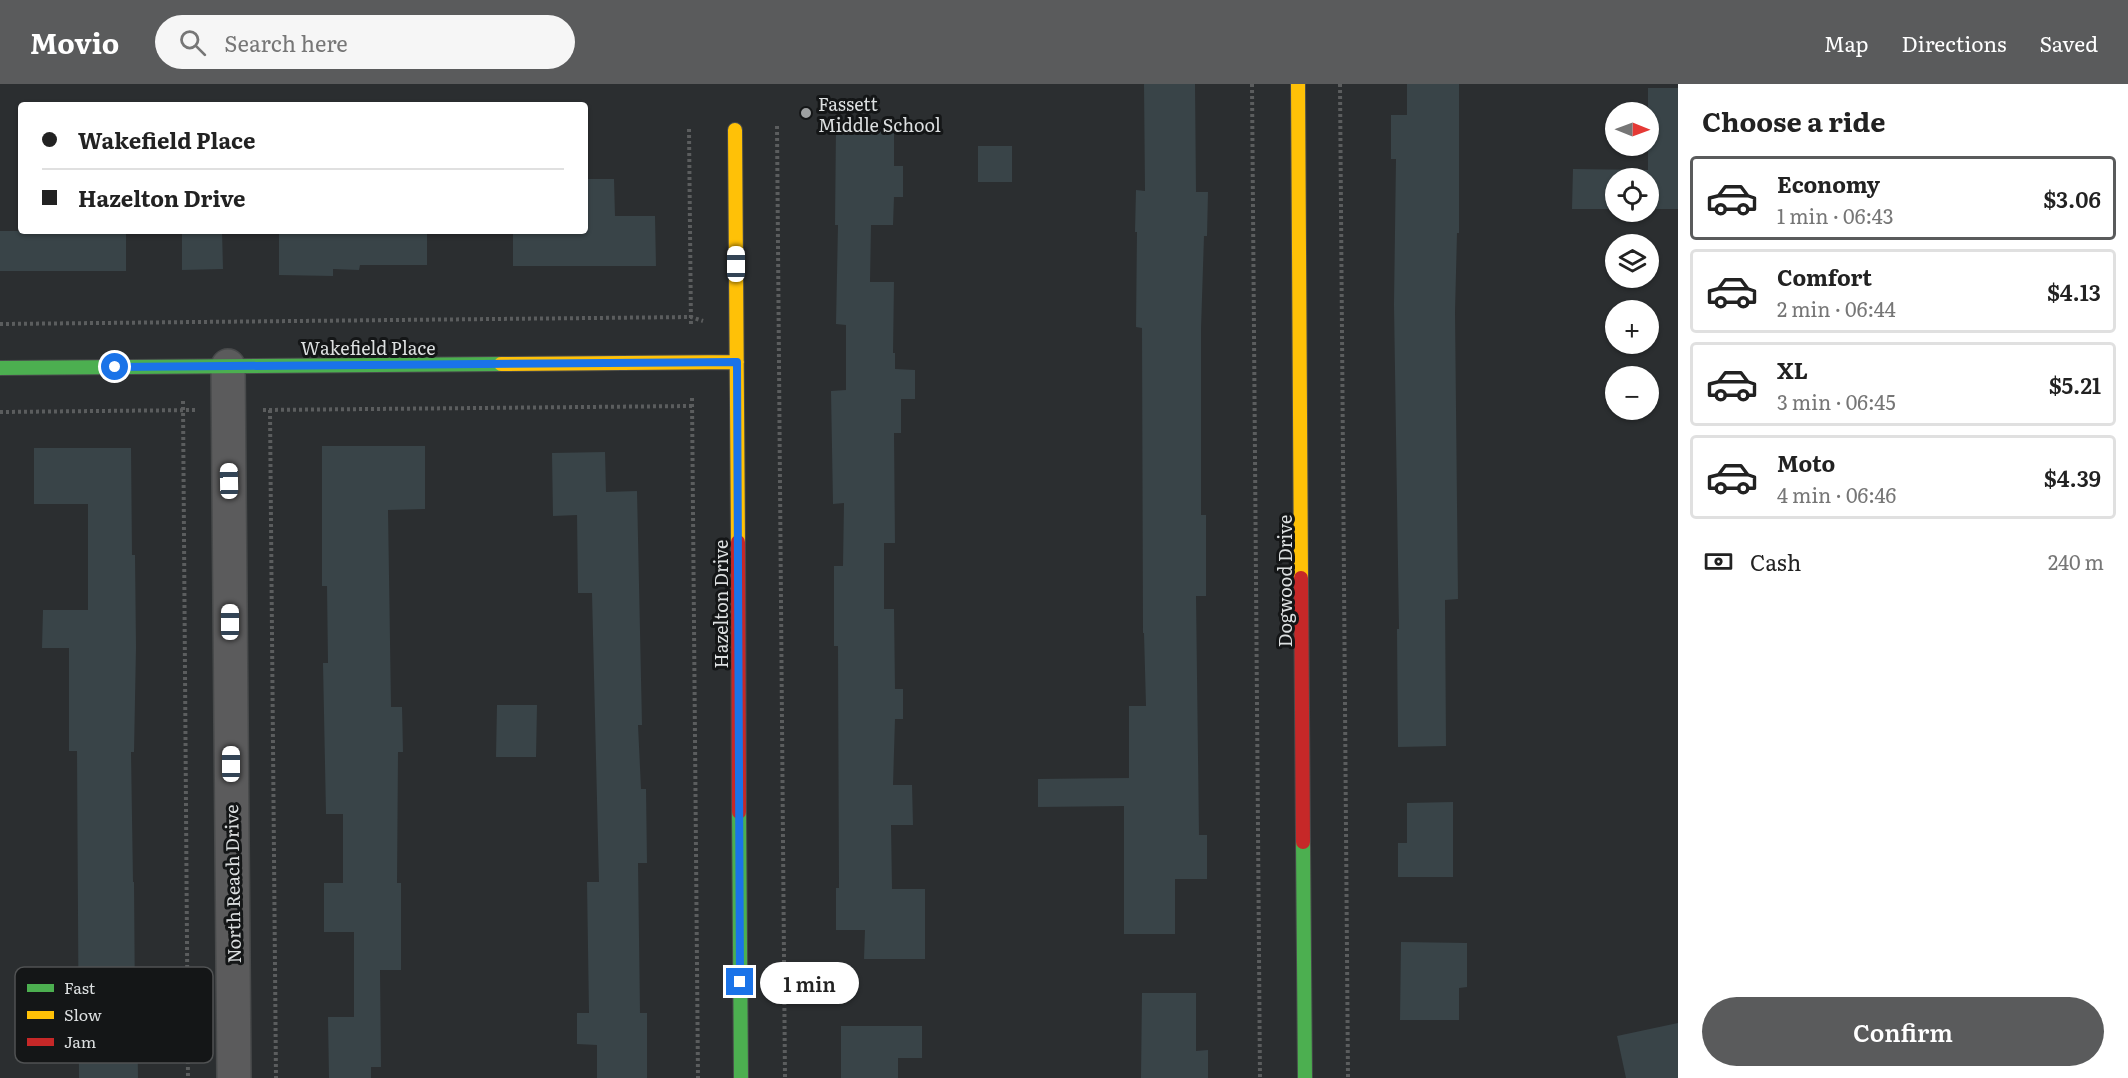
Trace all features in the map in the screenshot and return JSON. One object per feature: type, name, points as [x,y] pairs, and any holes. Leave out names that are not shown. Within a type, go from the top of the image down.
[{"type":"street","name":"Dogwood Drive","points":[[1298,84],[1305,1078]]},
{"type":"street","name":"Hazelton Drive","points":[[735,130],[741,1078]]},
{"type":"street","name":"Wakefield Place","points":[[0,368],[737,362]]},
{"type":"street","name":"North Reach Drive","points":[[228,366],[234,1078]]},
{"type":"path","points":[[1252,84],[1260,1078]]},
{"type":"path","points":[[1340,84],[1348,1078]]},
{"type":"path","points":[[777,126],[785,1078]]},
{"type":"path","points":[[689,129],[698,1078]]},
{"type":"path","points":[[0,324],[691,317],[756,337],[779,337]]},
{"type":"path","points":[[185,322],[183,411],[187,967]]},
{"type":"path","points":[[0,412],[692,406]]},
{"type":"path","points":[[270,410],[276,1078]]},
{"type":"path","points":[[188,1063],[188,1078]]},
{"type":"building","points":[[1144,84],[1195,84],[1196,192],[1208,192],[1201,329],[1201,515],[1206,515],[1206,596],[1196,596],[1199,835],[1207,835],[1207,879],[1175,879],[1175,934],[1124,934],[1124,806],[1038,807],[1038,779],[1129,778],[1129,706],[1146,706],[1143,633],[1142,328],[1136,327],[1137,232],[1135,232],[1136,190],[1145,191]]},
{"type":"building","points":[[1407,84],[1459,84],[1459,233],[1457,233],[1455,312],[1458,599],[1445,600],[1446,746],[1398,747],[1397,629],[1399,629],[1394,305],[1396,159],[1391,159],[1391,115],[1407,115]]},
{"type":"building","points":[[1648,88],[1678,88],[1678,209],[1659,209],[1659,168],[1648,168],[1648,156],[1659,156],[1659,102],[1648,102]]},
{"type":"building","points":[[836,127],[894,127],[894,166],[903,166],[903,197],[894,197],[893,225],[871,225],[870,282],[894,282],[893,353],[895,353],[895,369],[915,370],[915,399],[901,399],[901,433],[894,433],[895,543],[884,543],[884,609],[894,609],[895,689],[903,689],[903,719],[895,719],[893,785],[912,785],[913,825],[891,825],[892,889],[925,889],[925,959],[864,959],[865,930],[836,930],[836,888],[839,888],[838,646],[834,646],[834,566],[843,566],[844,503],[833,504],[831,391],[846,390],[846,325],[836,324],[838,225],[835,225]]},
{"type":"building","points":[[978,146],[1012,146],[1012,182],[978,182]]},
{"type":"building","points":[[1573,169],[1605,169],[1605,209],[1572,209]]},
{"type":"building","points":[[588,179],[614,179],[615,216],[655,216],[656,266],[513,266],[513,234],[588,234]]},
{"type":"building","points":[[0,231],[18,231],[18,234],[126,234],[126,271],[0,271]]},
{"type":"building","points":[[182,234],[222,234],[223,269],[182,270]]},
{"type":"building","points":[[279,234],[427,234],[427,265],[360,265],[359,270],[333,269],[333,276],[279,275]]},
{"type":"building","points":[[322,446],[425,446],[425,509],[388,510],[391,707],[402,707],[403,752],[398,752],[397,883],[401,883],[401,970],[380,970],[381,1067],[371,1067],[371,1078],[329,1078],[328,1017],[354,1017],[354,932],[324,932],[324,883],[343,883],[343,814],[326,814],[323,663],[328,663],[327,586],[322,586]]},
{"type":"building","points":[[34,448],[131,448],[136,647],[134,752],[131,752],[135,967],[78,967],[77,751],[69,751],[69,648],[42,648],[43,610],[88,610],[88,504],[34,504]]},
{"type":"building","points":[[605,452],[606,492],[637,491],[642,725],[638,725],[641,789],[646,789],[647,863],[638,863],[640,1013],[647,1013],[647,1078],[597,1078],[597,1045],[577,1044],[577,1013],[589,1013],[587,882],[599,882],[592,593],[578,593],[577,515],[553,516],[552,453]]},
{"type":"building","points":[[497,705],[537,705],[536,757],[496,757]]},
{"type":"building","points":[[1453,802],[1453,877],[1398,877],[1398,843],[1407,843],[1407,803]]},
{"type":"building","points":[[1401,942],[1467,943],[1467,987],[1459,988],[1459,1020],[1400,1020]]},
{"type":"building","points":[[1142,993],[1196,993],[1196,1051],[1208,1050],[1208,1078],[1141,1078]]},
{"type":"building","points":[[1678,1023],[1678,1078],[1626,1078],[1617,1036]]},
{"type":"building","points":[[841,1026],[922,1026],[922,1058],[898,1058],[898,1078],[841,1078]]},
{"type":"building","points":[[79,1063],[138,1063],[138,1078],[79,1078]]},
{"type":"traffic: fast","points":[[0,368],[501,364]]},
{"type":"traffic: fast","points":[[739,812],[741,1078]]},
{"type":"traffic: fast","points":[[1303,842],[1305,1078]]},
{"type":"traffic: slow","points":[[1298,84],[1301,578]]},
{"type":"traffic: slow","points":[[735,130],[738,542]]},
{"type":"traffic: slow","points":[[501,364],[737,362]]},
{"type":"traffic: jam","points":[[738,542],[739,812]]},
{"type":"traffic: jam","points":[[1301,578],[1303,842]]},
{"type":"place","name":"Fassett Middle School","points":[[806,113]]},
{"type":"route","points":[[115,367],[737,362],[740,982]]}]
